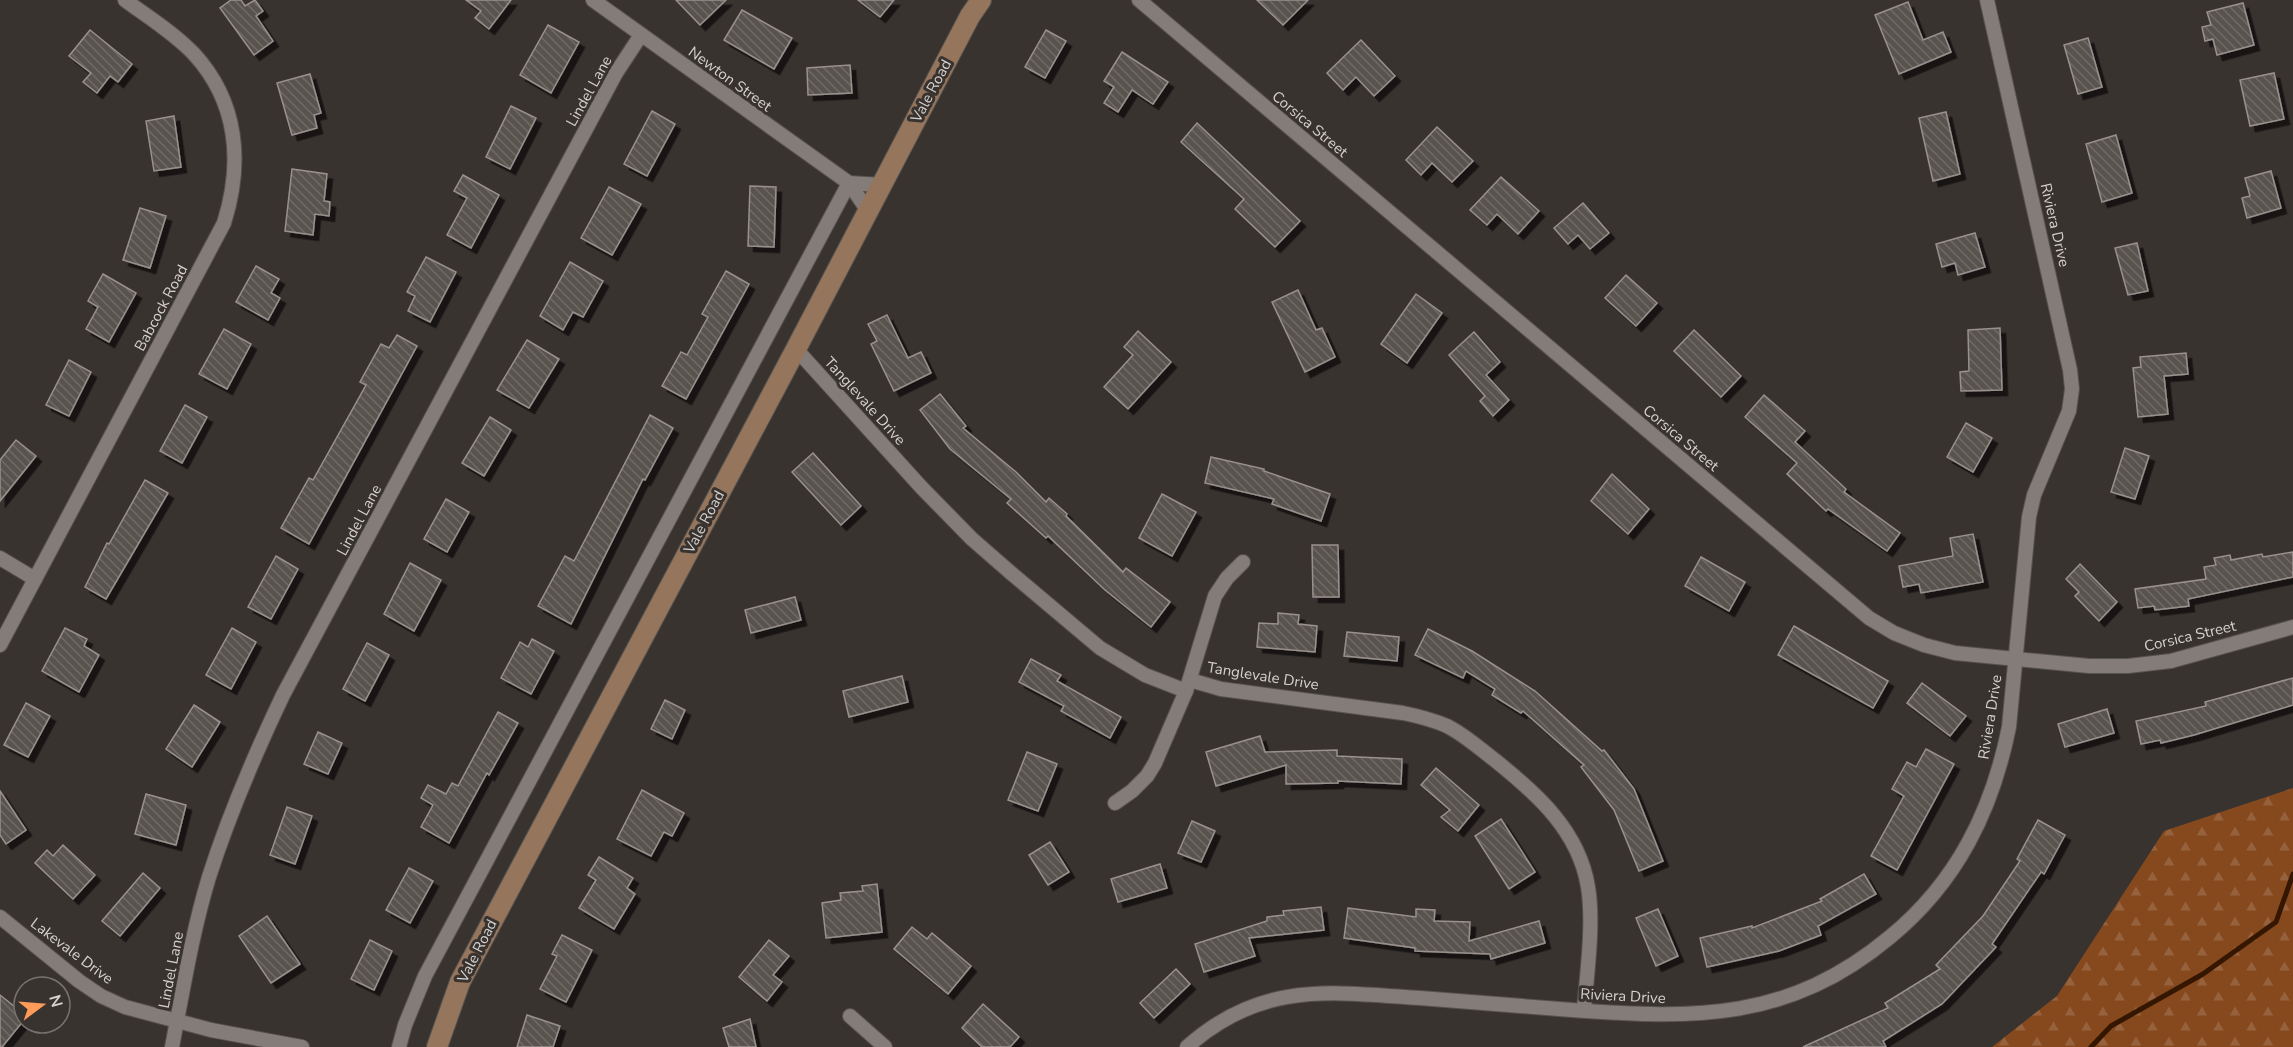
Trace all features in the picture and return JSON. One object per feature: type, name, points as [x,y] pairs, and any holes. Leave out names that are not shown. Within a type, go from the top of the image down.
[{"type":"main road","name":"Vale Road","points":[[437,1047],[460,982],[981,0]]},
{"type":"street","name":"Babcock Road","points":[[0,645],[219,233],[232,197],[236,172],[235,149],[228,116],[215,84],[194,54],[175,37],[124,0]]},
{"type":"street","name":"Newton Street","points":[[593,0],[849,183],[868,211]]},
{"type":"street","name":"Corsica Street","points":[[1139,0],[1869,618],[1894,633],[1924,645],[1954,653],[2089,666],[2128,666],[2187,657],[2293,627]]},
{"type":"street","name":"Riviera Drive","points":[[1187,1047],[1204,1032],[1230,1015],[1255,1004],[1281,996],[1310,993],[1689,1015],[1732,1011],[1770,1002],[1808,988],[1843,971],[1875,950],[1903,927],[1930,899],[1974,834],[1991,795],[2002,761],[2009,728],[2029,517],[2034,495],[2069,411],[2072,389],[2070,370],[1988,0]]},
{"type":"street","name":"Lindel Lane","points":[[172,1047],[194,934],[209,878],[256,751],[289,685],[616,73],[641,35]]},
{"type":"street","points":[[399,1047],[424,976],[849,183],[882,185]]},
{"type":"street","name":"Tanglevale Drive","points":[[796,349],[922,488],[1003,566],[1101,648],[1145,675],[1188,685],[1424,717],[1470,740],[1512,774],[1557,818],[1571,838],[1582,862],[1588,887],[1590,910],[1584,1010]]},
{"type":"street","points":[[0,558],[35,579]]},
{"type":"street","points":[[1115,802],[1132,791],[1147,776],[1155,763],[1188,685],[1215,596],[1227,578],[1243,562]]},
{"type":"street","name":"Lakevale Drive","points":[[0,918],[101,996],[125,1006],[211,1030],[302,1047]]},
{"type":"street","points":[[850,1016],[885,1047]]},
{"type":"green space","points":[[2293,788],[2293,1047],[1992,1047],[2057,996],[2164,831]]},
{"type":"building","points":[[231,0],[241,0],[245,6],[255,0],[263,11],[256,16],[273,41],[254,55],[220,8]]},
{"type":"building","points":[[466,0],[511,0],[489,29],[475,18],[481,11]]},
{"type":"building","points":[[676,0],[726,0],[700,25]]},
{"type":"building","points":[[858,0],[894,0],[880,17]]},
{"type":"building","points":[[1257,0],[1308,0],[1283,25]]},
{"type":"building","points":[[1908,2],[1923,40],[1943,32],[1951,52],[1899,74],[1875,15]]},
{"type":"building","points":[[2243,3],[2254,45],[2217,55],[2213,39],[2205,41],[2202,27],[2211,25],[2207,12]]},
{"type":"building","points":[[742,10],[792,38],[774,69],[724,40]]},
{"type":"building","points":[[548,25],[579,42],[551,93],[520,75]]},
{"type":"building","points":[[90,30],[132,64],[118,82],[110,76],[97,93],[83,82],[91,73],[69,56]]},
{"type":"building","points":[[1046,30],[1066,41],[1045,78],[1025,67]]},
{"type":"building","points":[[2088,38],[2102,87],[2078,94],[2064,45]]},
{"type":"building","points":[[1361,40],[1395,76],[1374,96],[1356,77],[1343,90],[1327,73]]},
{"type":"building","points":[[1122,52],[1168,82],[1153,104],[1132,90],[1118,112],[1104,103],[1114,87],[1104,81]]},
{"type":"building","points":[[850,65],[852,93],[808,95],[807,68]]},
{"type":"building","points":[[2274,73],[2284,119],[2250,126],[2240,80]]},
{"type":"building","points":[[310,74],[321,113],[314,115],[317,128],[292,135],[277,83]]},
{"type":"building","points":[[511,106],[536,118],[510,169],[486,157]]},
{"type":"building","points":[[652,111],[675,124],[647,176],[624,164]]},
{"type":"building","points":[[1946,112],[1960,174],[1933,181],[1919,118]]},
{"type":"building","points":[[174,116],[181,167],[154,171],[146,121]]},
{"type":"building","points":[[1197,123],[1300,221],[1275,247],[1235,209],[1244,199],[1181,142]]},
{"type":"building","points":[[1437,127],[1473,161],[1452,182],[1432,163],[1421,175],[1406,160]]},
{"type":"building","points":[[2116,135],[2132,193],[2102,202],[2086,144]]},
{"type":"building","points":[[292,169],[327,174],[324,201],[330,202],[329,216],[315,214],[313,235],[285,231]]},
{"type":"building","points":[[2271,171],[2281,208],[2247,218],[2242,198],[2250,196],[2245,178]]},
{"type":"building","points":[[463,175],[499,195],[471,248],[447,235],[467,198],[454,191]]},
{"type":"building","points":[[1501,177],[1539,211],[1518,234],[1497,214],[1487,225],[1470,210]]},
{"type":"building","points":[[750,186],[776,187],[774,247],[748,246]]},
{"type":"building","points":[[609,187],[641,204],[612,255],[581,238]]},
{"type":"building","points":[[1583,203],[1609,233],[1590,249],[1578,235],[1568,244],[1554,228]]},
{"type":"building","points":[[140,208],[166,216],[150,268],[123,260]]},
{"type":"building","points":[[1975,233],[1985,267],[1958,275],[1955,263],[1942,267],[1936,244]]},
{"type":"building","points":[[2137,243],[2148,291],[2128,295],[2115,248]]},
{"type":"building","points":[[426,257],[456,272],[430,322],[408,311],[415,296],[407,292]]},
{"type":"building","points":[[570,262],[603,281],[583,317],[573,312],[563,330],[540,316]]},
{"type":"building","points":[[256,266],[279,279],[271,293],[280,298],[268,320],[236,302]]},
{"type":"building","points":[[726,271],[749,284],[686,399],[662,386],[681,352],[687,355],[708,317],[702,314]]},
{"type":"building","points":[[103,274],[136,293],[109,342],[86,329],[98,307],[88,301]]},
{"type":"building","points":[[1626,275],[1657,303],[1636,326],[1605,298]]},
{"type":"building","points":[[1298,290],[1316,330],[1322,328],[1335,357],[1305,372],[1272,302]]},
{"type":"building","points":[[1416,294],[1442,313],[1407,363],[1381,344]]},
{"type":"building","points":[[887,315],[908,358],[921,352],[931,373],[894,391],[871,344],[877,341],[868,324]]},
{"type":"building","points":[[2000,328],[2002,390],[1961,391],[1960,372],[1969,371],[1968,330]]},
{"type":"building","points":[[224,329],[251,344],[227,389],[199,374]]},
{"type":"building","points":[[1694,330],[1741,376],[1721,397],[1674,351]]},
{"type":"building","points":[[1138,331],[1171,362],[1128,409],[1104,387],[1133,355],[1124,347]]},
{"type":"building","points":[[1474,332],[1500,362],[1486,375],[1509,400],[1493,416],[1480,401],[1485,396],[1449,355]]},
{"type":"building","points":[[397,335],[417,346],[309,544],[281,528],[309,478],[313,480],[366,385],[360,382],[381,344],[389,348]]},
{"type":"building","points":[[527,340],[559,359],[529,408],[497,390]]},
{"type":"building","points":[[2186,353],[2188,374],[2164,376],[2168,414],[2138,417],[2133,368],[2141,367],[2140,357]]},
{"type":"building","points":[[69,360],[91,372],[69,416],[46,405]]},
{"type":"building","points":[[940,394],[966,426],[963,428],[1016,472],[1046,502],[1049,498],[1067,514],[1066,516],[1123,572],[1126,568],[1170,602],[1151,627],[1105,590],[1048,536],[1046,538],[1007,503],[1011,499],[950,449],[920,410]]},
{"type":"building","points":[[1764,395],[1805,431],[1795,442],[1846,489],[1844,492],[1900,533],[1887,551],[1828,509],[1826,511],[1787,474],[1797,463],[1745,417]]},
{"type":"building","points":[[185,405],[207,417],[182,463],[160,451]]},
{"type":"building","points":[[650,415],[673,428],[645,480],[643,479],[571,624],[538,606],[565,556],[574,561]]},
{"type":"building","points":[[490,417],[511,430],[484,476],[462,463]]},
{"type":"building","points":[[1966,423],[1992,438],[1973,472],[1947,457]]},
{"type":"building","points":[[16,440],[36,456],[0,501],[0,460]]},
{"type":"building","points":[[2125,448],[2149,456],[2135,499],[2111,492]]},
{"type":"building","points":[[813,453],[861,506],[841,525],[792,472]]},
{"type":"building","points":[[1211,457],[1264,469],[1264,471],[1330,494],[1321,521],[1272,504],[1274,499],[1205,483]]},
{"type":"building","points":[[1612,474],[1649,509],[1628,534],[1591,501]]},
{"type":"building","points":[[145,480],[168,493],[106,599],[85,587],[107,543],[109,544]]},
{"type":"building","points":[[1162,494],[1196,512],[1172,556],[1139,538]]},
{"type":"building","points":[[446,499],[469,512],[447,552],[424,539]]},
{"type":"building","points":[[1973,534],[1983,582],[1921,593],[1919,584],[1903,587],[1899,566],[1953,556],[1950,538]]},
{"type":"building","points":[[1312,545],[1338,545],[1339,597],[1313,597]]},
{"type":"building","points":[[2293,552],[2293,577],[2188,599],[2189,606],[2155,610],[2154,606],[2138,608],[2135,589],[2206,579],[2204,567],[2216,565],[2214,558],[2230,555],[2231,560],[2262,554],[2263,557]]},
{"type":"building","points":[[276,556],[298,569],[271,619],[248,607]]},
{"type":"building","points":[[1701,557],[1745,582],[1729,611],[1685,586]]},
{"type":"building","points":[[410,563],[441,580],[414,631],[384,614]]},
{"type":"building","points":[[2080,564],[2117,602],[2099,621],[2075,596],[2079,592],[2066,579]]},
{"type":"building","points":[[795,597],[801,620],[751,633],[745,610]]},
{"type":"building","points":[[1278,613],[1299,615],[1298,624],[1317,626],[1315,652],[1257,647],[1259,623],[1278,624]]},
{"type":"building","points":[[1794,626],[1888,681],[1873,708],[1778,655]]},
{"type":"building","points":[[65,628],[87,639],[84,646],[99,655],[79,692],[42,671]]},
{"type":"building","points":[[232,628],[256,642],[231,689],[206,675]]},
{"type":"building","points":[[1428,629],[1472,651],[1535,691],[1602,751],[1604,750],[1634,789],[1663,861],[1639,871],[1614,810],[1581,767],[1584,765],[1523,711],[1521,713],[1492,695],[1495,689],[1466,671],[1463,678],[1415,655]]},
{"type":"building","points":[[1347,632],[1399,637],[1397,661],[1344,656]]},
{"type":"building","points":[[532,639],[554,651],[531,694],[501,678],[520,642],[528,647]]},
{"type":"building","points":[[367,643],[389,655],[365,701],[343,689]]},
{"type":"building","points":[[1031,659],[1061,675],[1057,681],[1121,717],[1110,738],[1061,711],[1064,706],[1019,682]]},
{"type":"building","points":[[902,676],[908,702],[849,717],[843,691]]},
{"type":"building","points":[[2293,678],[2293,705],[2194,735],[2161,743],[2160,740],[2141,744],[2136,721],[2206,706],[2205,702]]},
{"type":"building","points":[[1922,683],[1966,716],[1950,736],[1907,703]]},
{"type":"building","points":[[665,700],[685,710],[672,739],[651,729]]},
{"type":"building","points":[[26,703],[50,716],[28,757],[4,745]]},
{"type":"building","points":[[194,705],[220,722],[192,767],[166,749]]},
{"type":"building","points":[[2107,709],[2114,733],[2065,747],[2058,724]]},
{"type":"building","points":[[498,712],[518,723],[489,775],[487,773],[449,843],[421,827],[433,805],[421,798],[428,785],[446,794],[452,783],[458,786]]},
{"type":"building","points":[[318,732],[342,743],[328,774],[304,764]]},
{"type":"building","points":[[1260,736],[1265,752],[1337,750],[1337,756],[1402,759],[1401,784],[1338,781],[1338,783],[1286,784],[1286,765],[1216,786],[1206,752]]},
{"type":"building","points":[[1926,749],[1954,764],[1897,870],[1871,856],[1904,796],[1892,789],[1907,762],[1916,767]]},
{"type":"building","points":[[1027,752],[1057,764],[1038,811],[1008,800]]},
{"type":"building","points":[[1436,768],[1479,805],[1458,831],[1441,817],[1450,810],[1421,785]]},
{"type":"building","points":[[642,790],[684,813],[672,836],[664,832],[651,856],[617,839]]},
{"type":"building","points":[[0,791],[26,830],[6,844],[0,835]]},
{"type":"building","points":[[146,794],[186,805],[176,845],[135,834]]},
{"type":"building","points":[[287,807],[312,816],[295,864],[270,855]]},
{"type":"building","points":[[1501,819],[1535,872],[1509,889],[1475,836]]},
{"type":"building","points":[[2038,820],[2065,835],[2044,874],[2041,872],[1992,944],[1996,947],[1942,1004],[1883,1041],[1886,1047],[1803,1047],[1888,1008],[1885,1003],[1940,969],[1936,965],[1983,916],[2020,861],[2017,859]]},
{"type":"building","points":[[1192,821],[1215,831],[1201,862],[1178,853]]},
{"type":"building","points":[[1050,842],[1069,872],[1048,885],[1029,855]]},
{"type":"building","points":[[63,845],[95,875],[73,899],[35,863],[47,850],[53,856]]},
{"type":"building","points":[[599,857],[633,878],[627,888],[635,894],[614,929],[579,908],[596,880],[588,875]]},
{"type":"building","points":[[1160,864],[1167,888],[1118,902],[1111,879]]},
{"type":"building","points":[[409,868],[433,881],[410,923],[386,910]]},
{"type":"building","points":[[143,873],[160,888],[120,936],[102,921]]},
{"type":"building","points":[[1864,874],[1876,894],[1818,926],[1821,935],[1779,951],[1707,967],[1700,938],[1752,926],[1752,928],[1822,901],[1820,899]]},
{"type":"building","points":[[877,884],[882,932],[826,938],[822,903],[841,900],[840,893],[863,891],[862,886]]},
{"type":"building","points":[[1321,907],[1324,930],[1249,938],[1255,956],[1204,972],[1195,944],[1267,921],[1267,917],[1284,915],[1283,911]]},
{"type":"building","points":[[1348,908],[1416,917],[1416,909],[1435,910],[1434,921],[1470,922],[1469,941],[1539,921],[1545,943],[1491,959],[1490,954],[1415,951],[1415,948],[1344,938]]},
{"type":"building","points":[[1658,909],[1678,956],[1656,966],[1636,918]]},
{"type":"building","points":[[267,916],[300,964],[271,983],[239,936]]},
{"type":"building","points":[[912,927],[927,939],[932,933],[971,966],[948,994],[894,949]]},
{"type":"building","points":[[562,935],[592,950],[566,1002],[540,989],[557,956],[552,954]]},
{"type":"building","points":[[370,940],[392,951],[374,990],[351,979]]},
{"type":"building","points":[[769,940],[789,956],[773,975],[782,982],[767,1001],[739,977]]},
{"type":"building","points":[[1176,969],[1190,984],[1154,1018],[1140,1003]]},
{"type":"building","points":[[0,995],[12,1004],[12,1035],[0,1047]]},
{"type":"building","points":[[983,1004],[1019,1037],[1010,1047],[982,1047],[962,1028]]},
{"type":"building","points":[[527,1015],[560,1026],[553,1047],[517,1047]]},
{"type":"building","points":[[750,1019],[756,1047],[729,1047],[723,1028]]},
{"type":"waterway","points":[[2091,1047],[2111,1026],[2203,974],[2276,922],[2293,874]]}]
